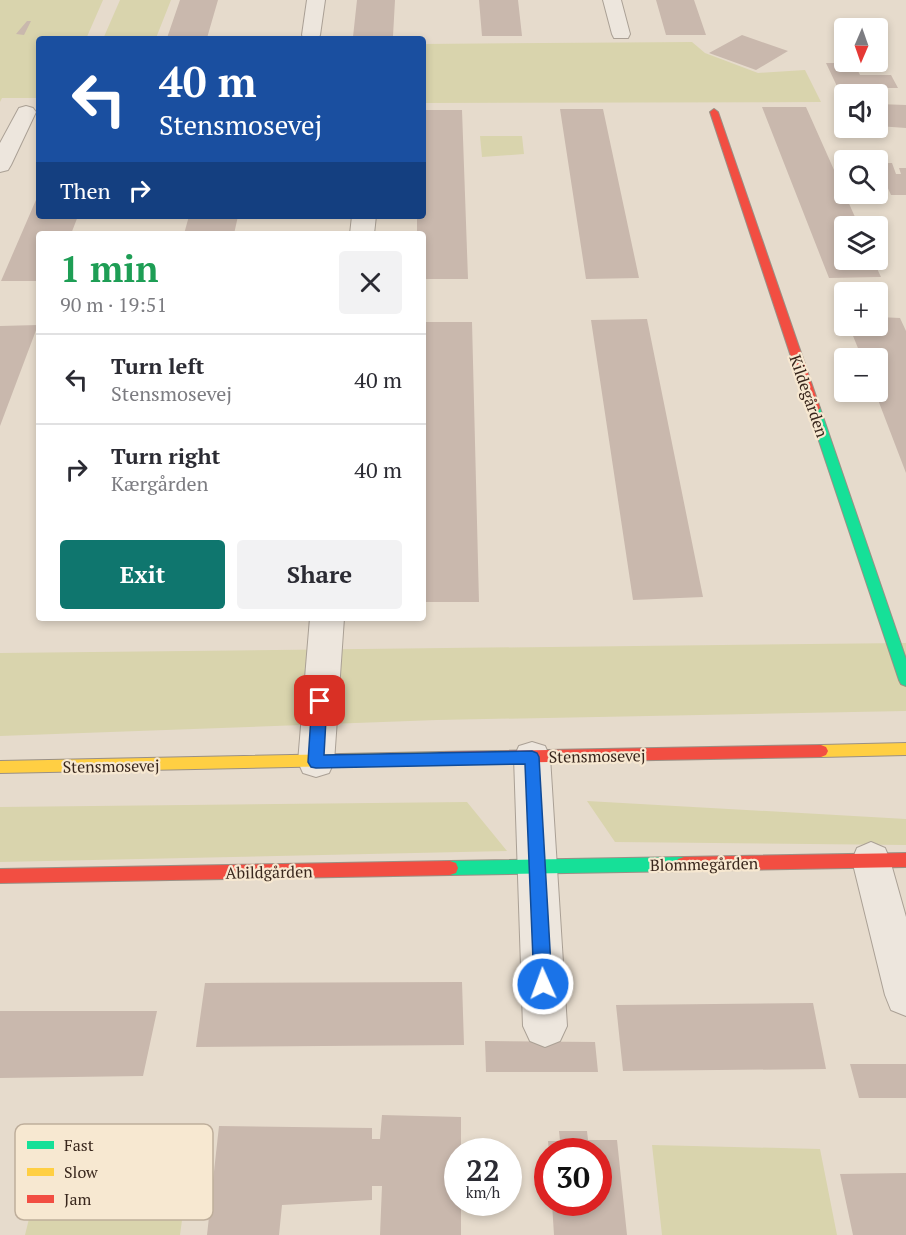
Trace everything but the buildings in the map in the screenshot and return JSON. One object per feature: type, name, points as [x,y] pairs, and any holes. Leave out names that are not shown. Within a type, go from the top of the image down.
[{"type":"street","points":[[311,34],[316,0]]},
{"type":"street","points":[[612,0],[621,34]]},
{"type":"street","points":[[0,165],[26,112]]},
{"type":"street","name":"Kildegården","points":[[714,112],[906,680]]},
{"type":"street","points":[[316,762],[327,621]]},
{"type":"street","name":"Stensmosevej","points":[[0,767],[906,749]]},
{"type":"street","points":[[532,757],[545,1026]]},
{"type":"street","name":"Blommegården","points":[[538,868],[888,860],[906,995]]},
{"type":"street","name":"Abildgården","points":[[0,876],[538,868]]},
{"type":"shaded area","points":[[0,0],[103,0],[87,36],[36,36],[36,98],[2,98],[0,102]]},
{"type":"shaded area","points":[[120,0],[171,0],[157,36],[104,36]]},
{"type":"shaded area","points":[[692,42],[705,53],[758,73],[805,70],[821,102],[426,103],[426,44]]},
{"type":"shaded area","points":[[480,136],[522,136],[524,154],[482,157]]},
{"type":"shaded area","points":[[906,643],[906,711],[437,720],[0,736],[0,653]]},
{"type":"shaded area","points":[[587,801],[906,819],[906,845],[615,842]]},
{"type":"shaded area","points":[[467,802],[507,851],[0,862],[0,807]]},
{"type":"shaded area","points":[[652,1145],[820,1149],[837,1235],[662,1235]]},
{"type":"shaded area","points":[[29,1220],[182,1220],[180,1235],[25,1235]]},
{"type":"traffic: fast","points":[[814,408],[906,680]]},
{"type":"traffic: fast","points":[[450,868],[684,864]]},
{"type":"traffic: slow","points":[[821,751],[906,749]]},
{"type":"traffic: slow","points":[[0,767],[440,758]]},
{"type":"traffic: jam","points":[[714,112],[814,408]]},
{"type":"traffic: jam","points":[[440,758],[821,751]]},
{"type":"traffic: jam","points":[[684,864],[906,860]]},
{"type":"traffic: jam","points":[[0,876],[450,868]]},
{"type":"route","points":[[320,701],[316,762],[532,757],[543,984]]}]
